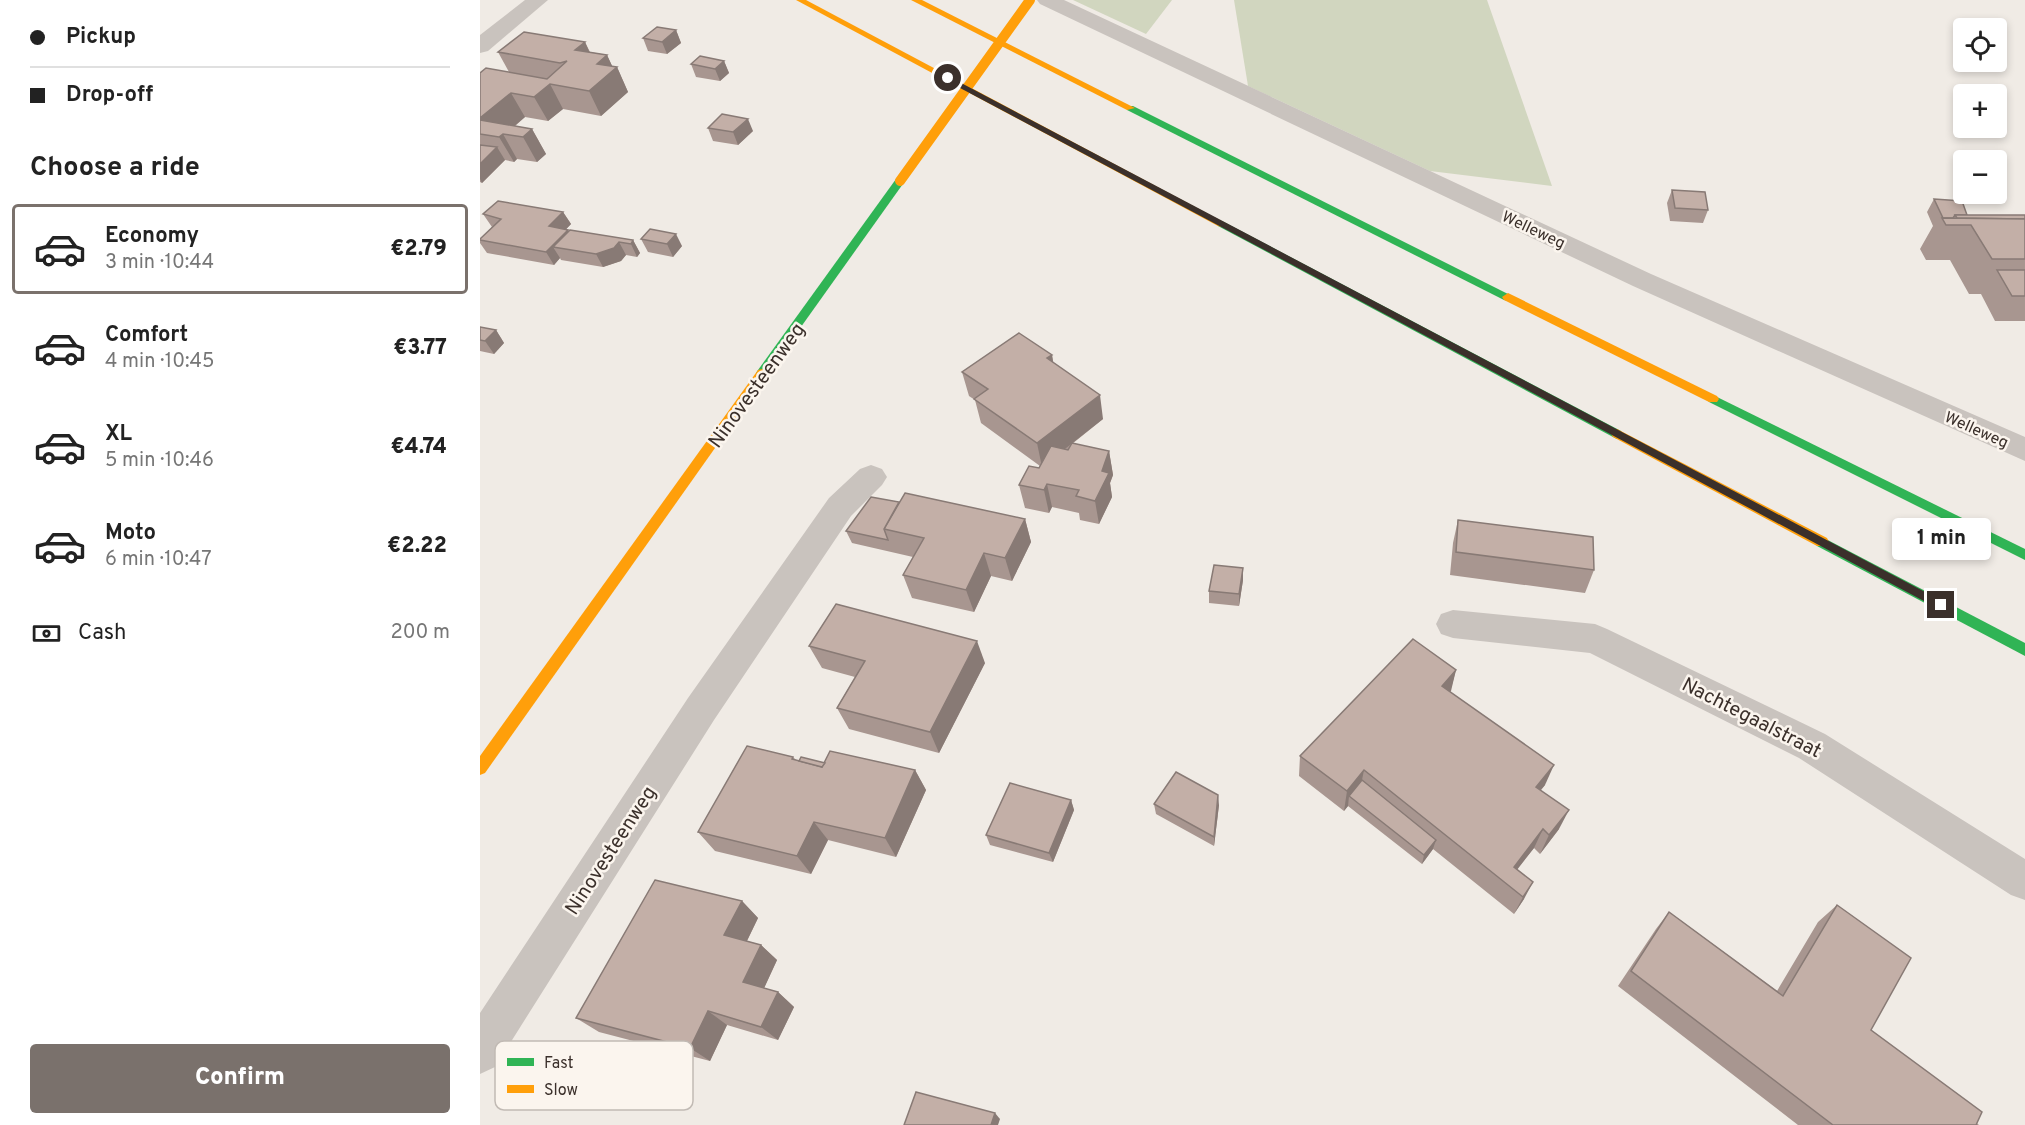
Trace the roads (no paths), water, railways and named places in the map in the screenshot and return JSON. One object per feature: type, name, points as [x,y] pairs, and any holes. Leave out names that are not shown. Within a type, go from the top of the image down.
[{"type":"main road","points":[[800,0],[2025,650]]},
{"type":"main road","points":[[915,0],[2025,555]]},
{"type":"main road","name":"Ninovesteenweg","points":[[480,768],[1030,0]]},
{"type":"street","points":[[480,46],[538,0]]},
{"type":"street","name":"Welleweg","points":[[1047,0],[1642,280],[2025,450]]},
{"type":"street","name":"Ninovesteenweg","points":[[480,1052],[701,709],[840,507],[871,477]]},
{"type":"street","name":"Nachtegaalstraat","points":[[1453,624],[1595,639],[1812,746],[2025,881]]}]
